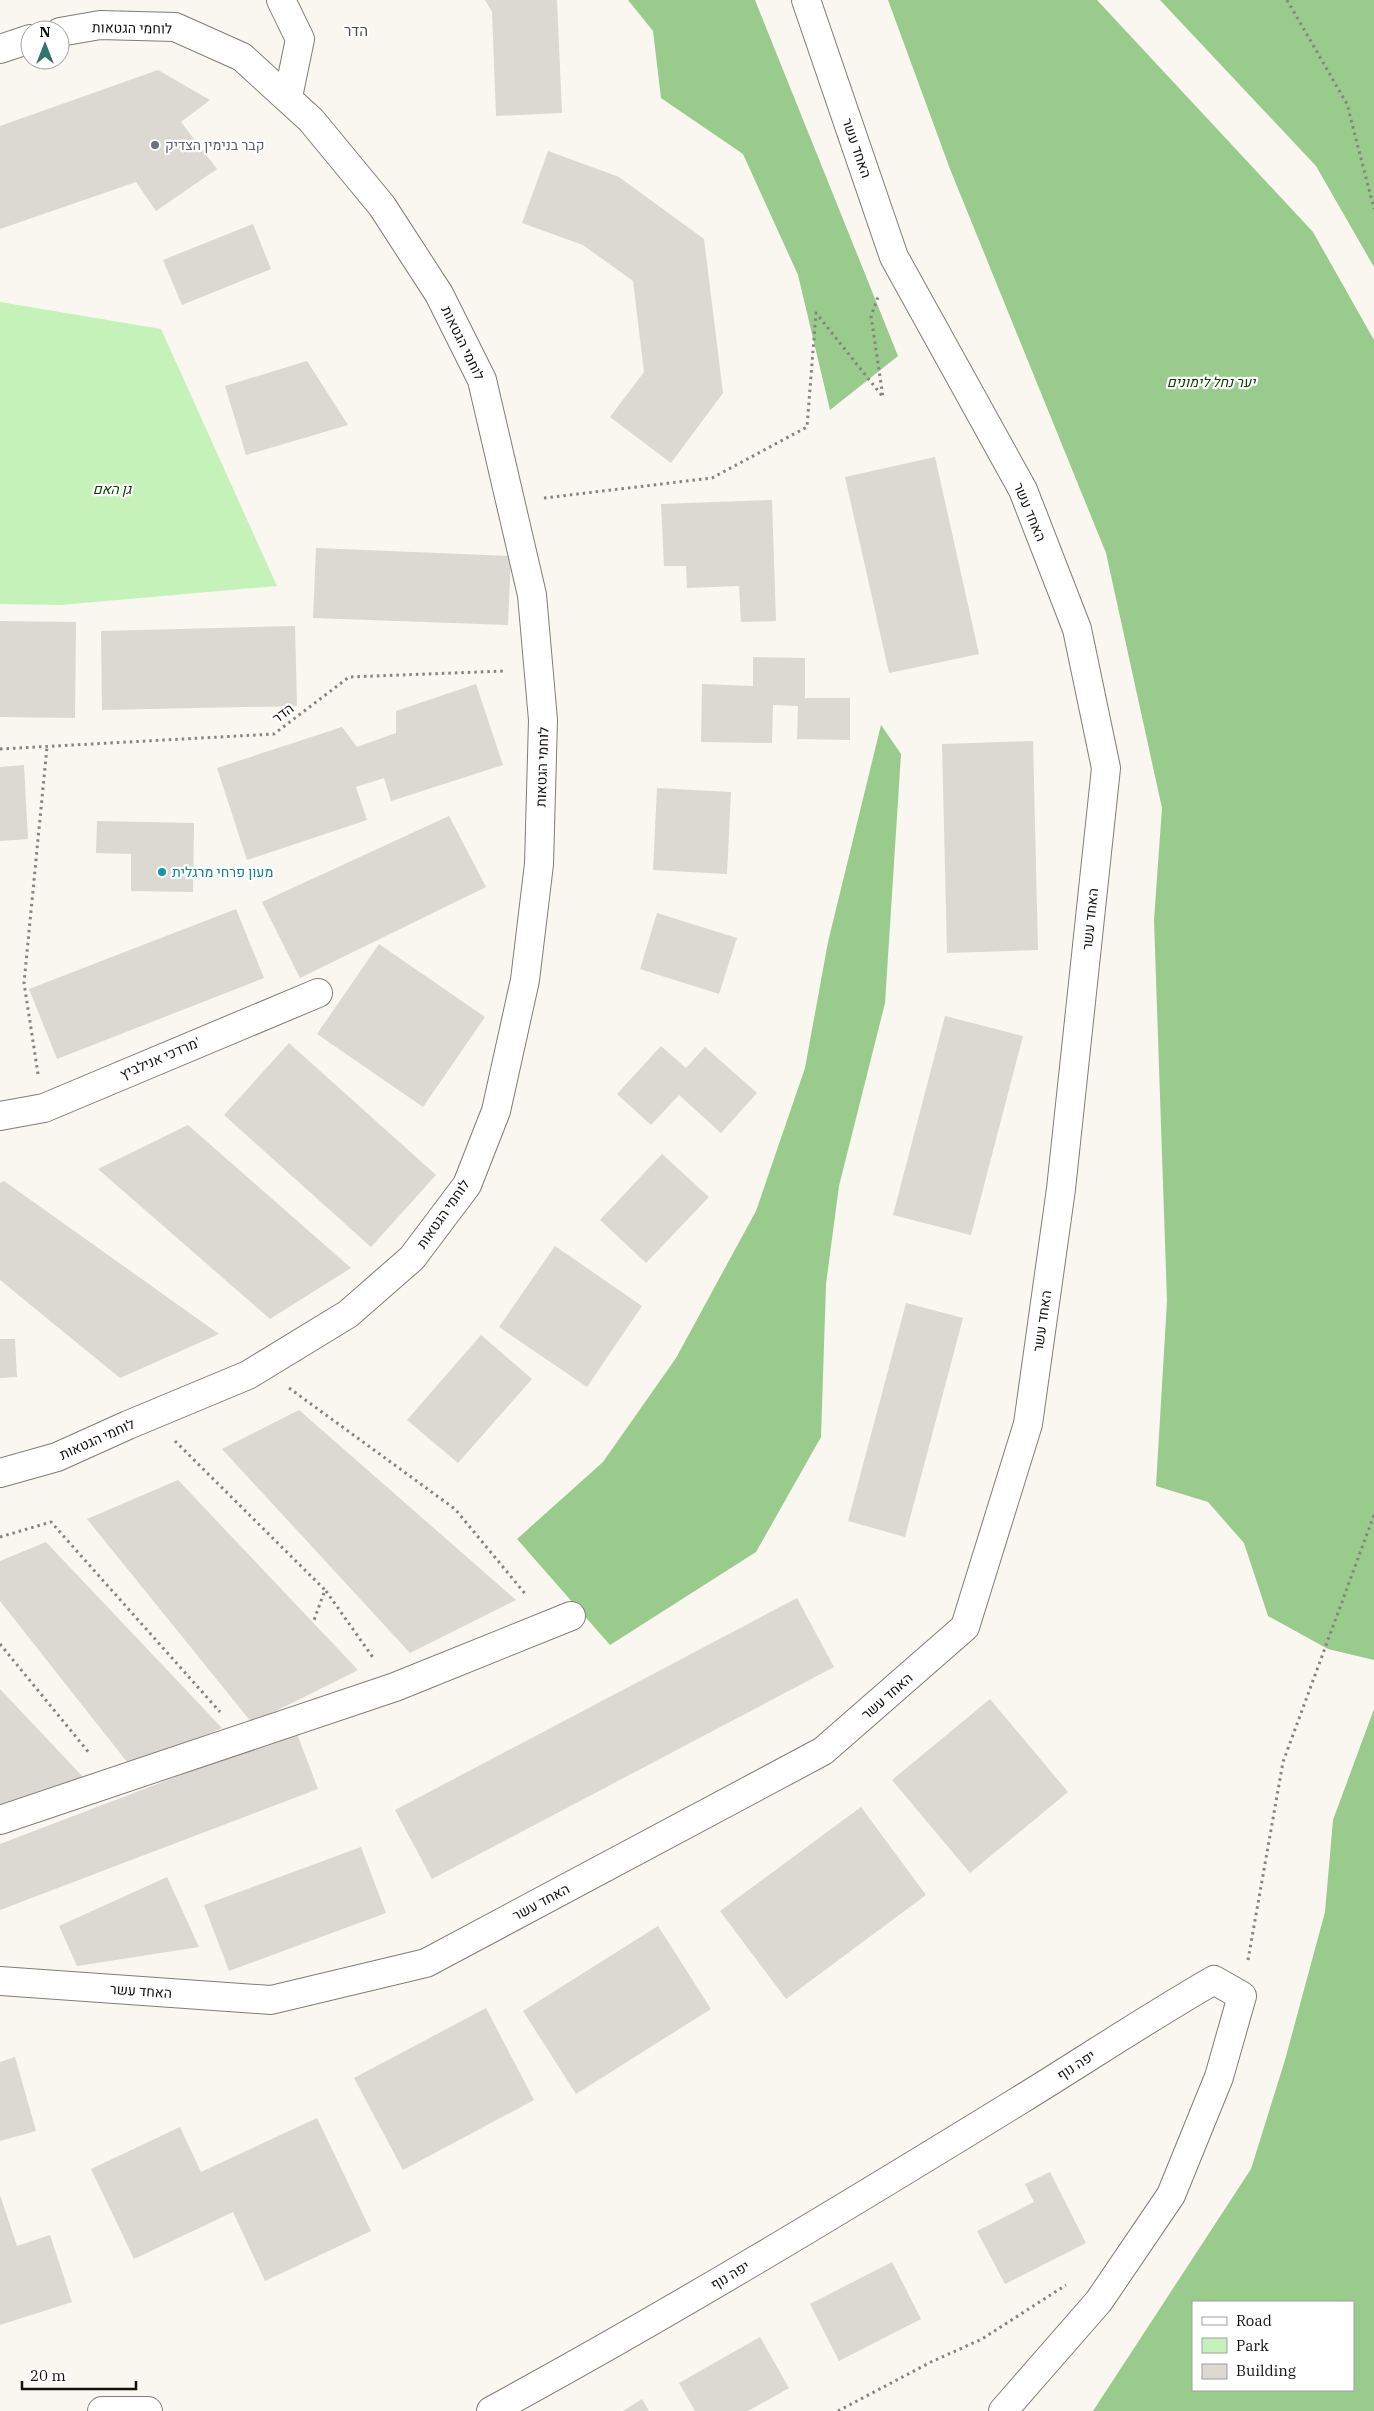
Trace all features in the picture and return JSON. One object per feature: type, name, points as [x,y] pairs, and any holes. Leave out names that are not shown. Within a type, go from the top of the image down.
[{"type":"street","points":[[281,0],[300,39],[288,97]]},
{"type":"street","name":"האחד עשר","points":[[0,1981],[271,2000],[426,1963],[824,1752],[965,1627],[1028,1424],[1061,1189],[1106,768],[1077,629],[1023,490],[894,257],[806,0]]},
{"type":"street","name":"לוחמי הגטאות","points":[[0,1473],[57,1457],[248,1375],[348,1314],[412,1258],[467,1185],[496,1111],[525,980],[539,864],[543,720],[532,595],[482,380],[439,294],[382,206],[312,120],[242,57],[175,27],[100,25],[70,30]]},
{"type":"street","points":[[0,49],[20,42]]},
{"type":"street","name":"מרדכי אנילביץ'","points":[[0,1116],[44,1108],[318,993]]},
{"type":"street","points":[[0,1820],[395,1687],[561,1621]]},
{"type":"street","name":"יפה נוף","points":[[491,2411],[610,2346],[1013,2104],[1156,2014],[1214,1980],[1242,1996]]},
{"type":"street","points":[[1003,2411],[1099,2301],[1171,2195],[1219,2077],[1242,1996]]},
{"type":"street","points":[[102,2411],[148,2411]]},
{"type":"path","points":[[1287,0],[1347,104],[1374,208]]},
{"type":"path","points":[[511,502],[712,478],[806,428],[816,313],[883,397],[871,316],[894,257]]},
{"type":"path","name":"הדר","points":[[0,749],[274,734],[349,677],[539,670]]},
{"type":"path","points":[[44,1108],[24,983],[47,747]]},
{"type":"path","points":[[289,1388],[455,1509],[561,1621]]},
{"type":"path","points":[[173,1439],[325,1590],[395,1687]]},
{"type":"path","points":[[1242,1996],[1283,1762],[1374,1515]]},
{"type":"path","points":[[0,1537],[51,1522],[244,1738]]},
{"type":"path","points":[[313,1623],[325,1590]]},
{"type":"path","points":[[0,1644],[112,1782]]},
{"type":"path","points":[[838,2411],[931,2362],[982,2339],[1075,2280]]},
{"type":"green space","points":[[628,0],[755,0],[898,356],[830,410],[798,275],[743,154],[661,98],[653,31]]},
{"type":"green space","name":"יער נחל לימונים","points":[[888,0],[1097,0],[1313,232],[1374,340],[1374,1660],[1328,1649],[1268,1616],[1244,1543],[1208,1502],[1156,1486],[1167,1301],[1154,920],[1162,808],[1106,553],[950,169]]},
{"type":"green space","points":[[1160,0],[1374,0],[1374,267],[1316,166]]},
{"type":"green space","name":"גן האם","points":[[0,302],[161,329],[277,586],[60,605],[0,604]]},
{"type":"green space","points":[[881,725],[901,754],[885,1003],[839,1186],[826,1284],[821,1437],[756,1552],[610,1645],[517,1539],[603,1462],[676,1358],[756,1211],[805,1068],[828,942]]},
{"type":"green space","points":[[1374,1709],[1374,2411],[1093,2411],[1251,2169],[1285,2060],[1325,1912],[1333,1820]]},
{"type":"building","points":[[485,0],[557,0],[562,113],[496,116],[492,12]]},
{"type":"building","points":[[158,70],[210,100],[181,122],[217,169],[156,211],[136,182],[0,229],[0,126]]},
{"type":"building","points":[[548,151],[619,177],[704,239],[723,393],[671,463],[610,417],[644,372],[633,281],[583,245],[522,223]]},
{"type":"building","points":[[253,224],[271,269],[182,305],[163,260]]},
{"type":"building","points":[[307,361],[348,425],[246,455],[225,386]]},
{"type":"building","points":[[935,457],[979,654],[889,673],[845,477]]},
{"type":"building","points":[[772,500],[776,621],[741,622],[739,586],[687,588],[686,566],[664,566],[661,504]]},
{"type":"building","points":[[316,548],[511,556],[508,625],[313,618]]},
{"type":"building","points":[[0,621],[76,622],[75,718],[0,717]]},
{"type":"building","points":[[295,626],[297,706],[102,710],[101,631]]},
{"type":"building","points":[[753,657],[805,658],[805,698],[850,698],[850,740],[797,739],[798,706],[773,705],[772,743],[701,742],[702,684],[753,686]]},
{"type":"building","points":[[476,684],[503,765],[391,801],[384,778],[356,787],[367,820],[247,860],[217,768],[342,727],[357,747],[396,733],[396,711]]},
{"type":"building","points":[[1033,741],[1038,950],[947,953],[942,744]]},
{"type":"building","points":[[24,765],[28,839],[0,841],[0,767]]},
{"type":"building","points":[[657,788],[731,792],[727,874],[653,870]]},
{"type":"building","points":[[449,816],[486,887],[300,978],[262,902]]},
{"type":"building","name":"מעון פרחי מרגלית","points":[[97,821],[194,823],[193,892],[131,891],[131,854],[96,853]]},
{"type":"building","points":[[236,909],[264,978],[57,1059],[29,989]]},
{"type":"building","points":[[657,913],[737,938],[719,994],[640,969]]},
{"type":"building","points":[[379,944],[485,1017],[423,1107],[317,1034]]},
{"type":"building","points":[[945,1016],[1023,1036],[971,1235],[893,1215]]},
{"type":"building","points":[[289,1043],[436,1175],[371,1247],[224,1115]]},
{"type":"building","points":[[661,1046],[686,1068],[705,1047],[757,1093],[721,1133],[679,1095],[651,1125],[617,1094]]},
{"type":"building","points":[[188,1125],[351,1268],[270,1319],[98,1169]]},
{"type":"building","points":[[662,1154],[709,1197],[646,1263],[600,1220]]},
{"type":"building","points":[[4,1181],[219,1334],[120,1378],[0,1280],[0,1183]]},
{"type":"building","points":[[555,1246],[642,1306],[587,1387],[499,1327]]},
{"type":"building","points":[[906,1303],[963,1318],[905,1537],[848,1521]]},
{"type":"building","points":[[481,1335],[532,1379],[458,1463],[407,1420]]},
{"type":"building","points":[[0,1339],[15,1339],[17,1377],[0,1378]]},
{"type":"building","points":[[299,1410],[516,1600],[410,1653],[222,1449]]},
{"type":"building","points":[[178,1480],[358,1670],[252,1723],[87,1519]]},
{"type":"building","points":[[46,1542],[222,1728],[131,1767],[0,1601],[0,1561]]},
{"type":"building","points":[[797,1598],[834,1667],[432,1879],[395,1810]]},
{"type":"building","points":[[0,1689],[84,1778],[0,1808]]},
{"type":"building","points":[[990,1699],[1068,1792],[970,1873],[892,1780]]},
{"type":"building","points":[[296,1731],[318,1789],[0,1910],[0,1844]]},
{"type":"building","points":[[861,1807],[926,1895],[786,1999],[720,1911]]},
{"type":"building","points":[[361,1847],[386,1913],[229,1971],[204,1905]]},
{"type":"building","points":[[167,1877],[199,1947],[77,1966],[59,1926]]},
{"type":"building","points":[[658,1926],[711,2009],[576,2094],[523,2011]]},
{"type":"building","points":[[486,2008],[534,2100],[403,2170],[354,2078]]},
{"type":"building","points":[[15,2057],[36,2131],[0,2141],[0,2062]]},
{"type":"building","points":[[317,2118],[371,2231],[265,2281],[233,2212],[134,2259],[91,2169],[180,2127],[201,2172]]},
{"type":"building","points":[[1050,2172],[1086,2243],[1005,2284],[977,2231],[1034,2202],[1025,2184]]},
{"type":"building","points":[[0,2195],[17,2246],[50,2235],[72,2302],[0,2325]]},
{"type":"building","points":[[892,2262],[921,2319],[839,2361],[810,2304]]},
{"type":"building","points":[[760,2337],[789,2388],[748,2411],[695,2411],[679,2383]]},
{"type":"building","points":[[642,2399],[649,2411],[623,2411]]},
{"type":"place","name":"קבר בנימין הצדיק","points":[[155,145]]},
{"type":"place","name":"מעון פרחי מרגלית","points":[[162,872]]},
{"type":"district","name":"הדר","points":[[356,31]]}]
